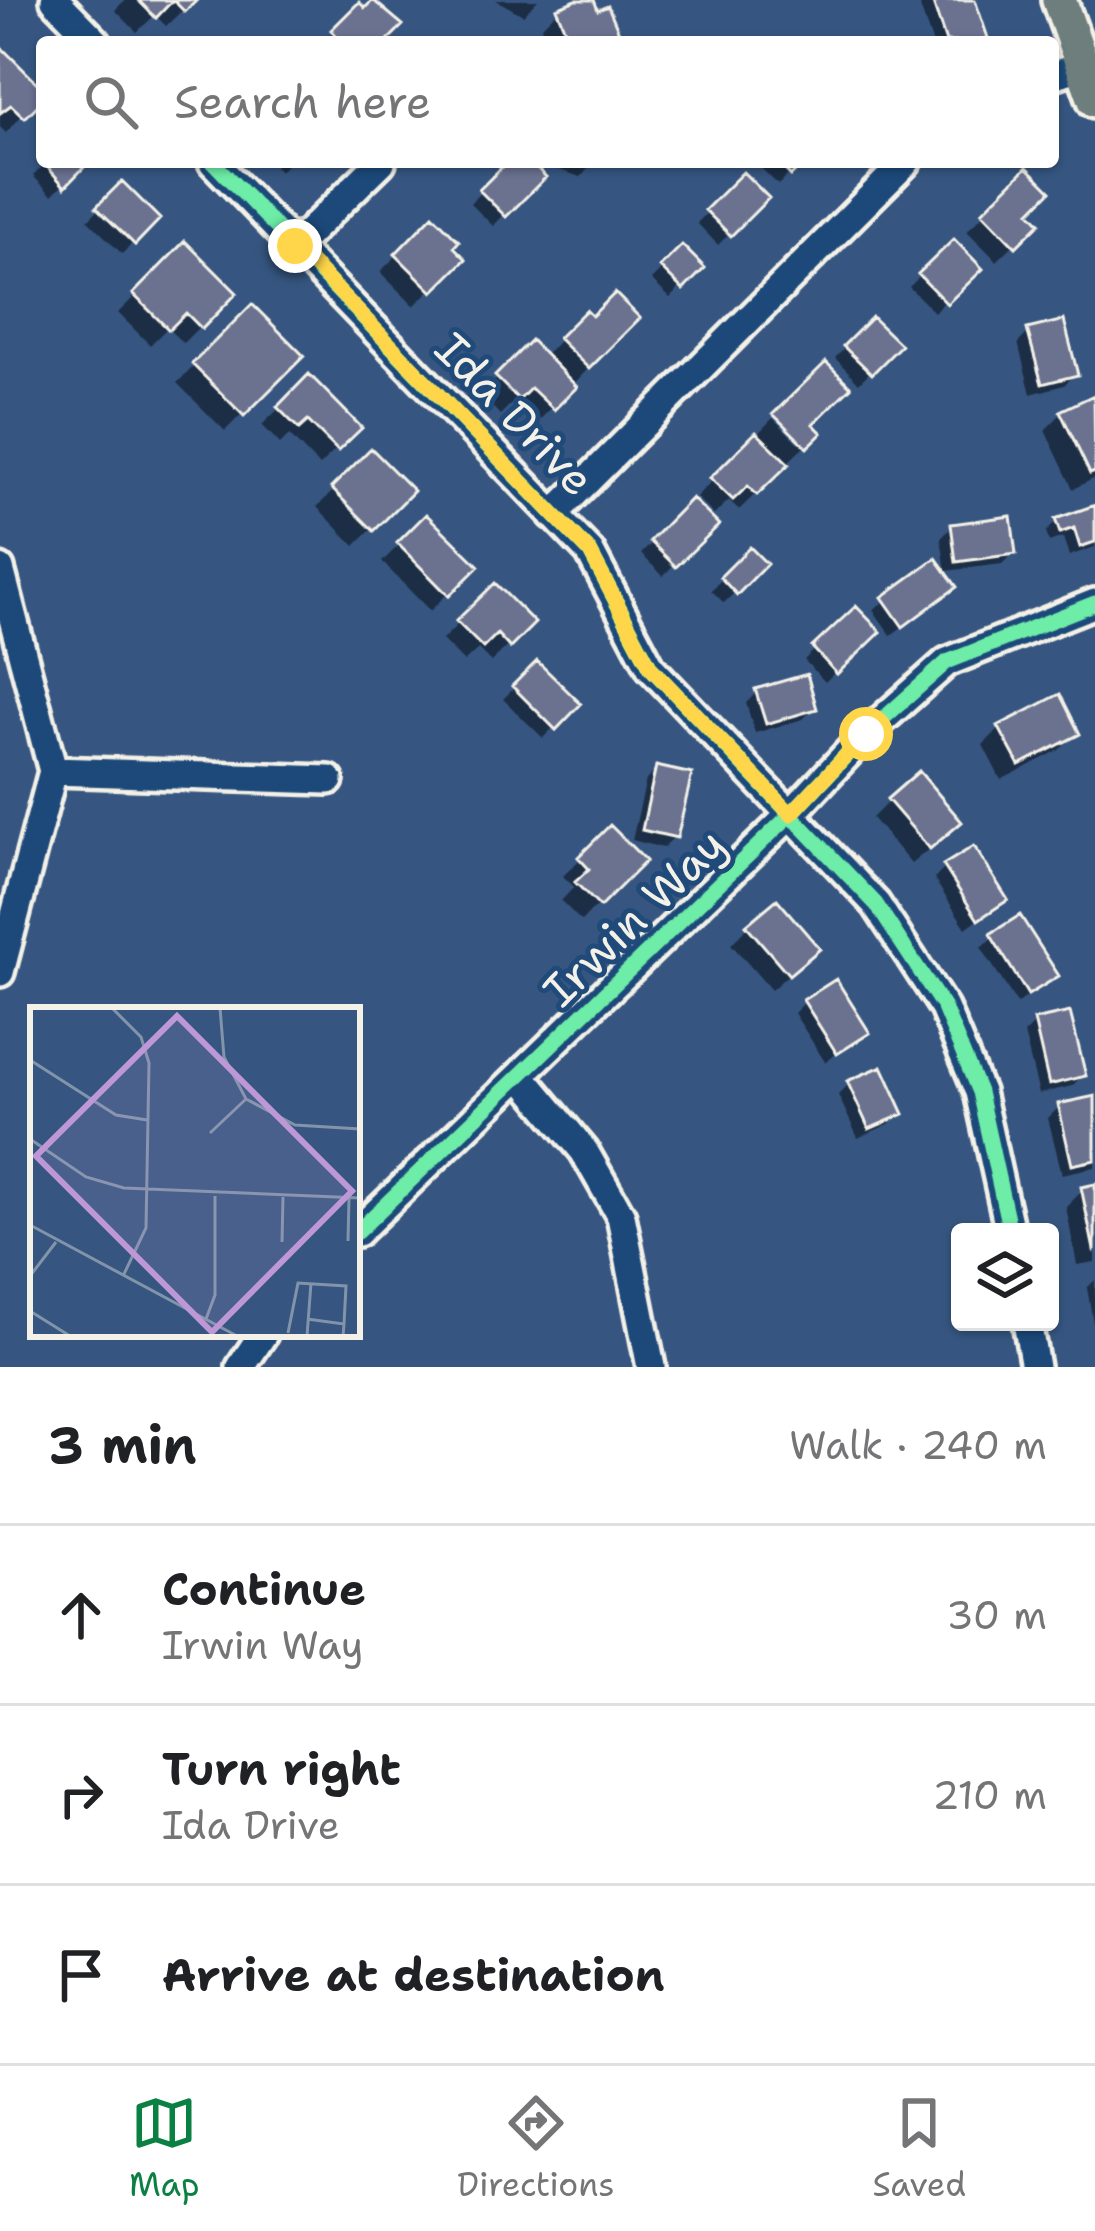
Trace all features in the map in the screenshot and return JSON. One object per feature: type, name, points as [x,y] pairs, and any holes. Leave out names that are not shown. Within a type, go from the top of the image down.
[{"type":"main road","points":[[1059,0],[1069,70],[1095,100]]},
{"type":"street","points":[[56,0],[90,36]]},
{"type":"street","name":"Ida Drive","points":[[219,168],[590,552],[651,668],[876,904],[944,1008],[979,1092],[1008,1223]]},
{"type":"street","points":[[295,246],[375,168]]},
{"type":"street","points":[[553,515],[900,168]]},
{"type":"street","points":[[0,569],[53,771],[0,971]]},
{"type":"street","name":"Irwin Way","points":[[360,1229],[791,814],[866,734],[947,662],[1095,602]]},
{"type":"street","points":[[53,771],[329,780]]},
{"type":"street","points":[[522,1077],[584,1151],[622,1216],[651,1367]]},
{"type":"street","points":[[1029,1331],[1035,1367]]},
{"type":"street","points":[[241,1367],[261,1337]]},
{"type":"building","points":[[138,0],[173,0],[156,18]]},
{"type":"building","points":[[173,0],[197,0],[185,12]]},
{"type":"building","points":[[373,0],[403,25],[392,36],[337,36],[331,30],[359,2],[365,8]]},
{"type":"building","points":[[576,0],[594,0],[598,10],[608,6],[621,36],[568,36],[556,8]]},
{"type":"building","points":[[932,0],[975,0],[987,36],[944,36]]},
{"type":"building","points":[[0,46],[36,82],[36,107],[25,118],[11,105],[0,113]]},
{"type":"building","points":[[48,168],[83,168],[65,187]]},
{"type":"building","points":[[501,168],[537,168],[546,177],[506,217],[479,190]]},
{"type":"building","points":[[1026,168],[1051,191],[1030,212],[1040,223],[1016,247],[982,212]]},
{"type":"building","points":[[743,172],[769,198],[731,236],[705,210]]},
{"type":"building","points":[[122,181],[160,219],[135,245],[96,207]]},
{"type":"building","points":[[433,215],[459,241],[454,247],[466,259],[433,292],[395,254]]},
{"type":"building","points":[[954,239],[983,269],[947,304],[918,274]]},
{"type":"building","points":[[185,241],[237,293],[202,329],[186,313],[169,330],[133,294]]},
{"type":"building","points":[[682,245],[705,268],[683,290],[660,267]]},
{"type":"building","points":[[615,293],[640,318],[589,369],[558,338],[586,310],[592,316]]},
{"type":"building","points":[[252,304],[304,356],[244,416],[192,364]]},
{"type":"building","points":[[872,317],[901,345],[872,374],[843,346]]},
{"type":"building","points":[[1064,320],[1078,375],[1042,384],[1027,329]]},
{"type":"building","points":[[531,340],[577,387],[554,410],[531,388],[519,400],[495,376]]},
{"type":"building","points":[[826,362],[851,387],[813,424],[822,433],[807,448],[773,414]]},
{"type":"building","points":[[309,374],[362,428],[338,451],[308,421],[299,429],[277,407]]},
{"type":"building","points":[[1094,395],[1095,472],[1090,474],[1060,411]]},
{"type":"building","points":[[756,432],[789,464],[757,495],[748,486],[733,500],[710,478]]},
{"type":"building","points":[[371,448],[414,491],[374,531],[331,488]]},
{"type":"building","points":[[692,498],[719,525],[676,567],[650,541]]},
{"type":"building","points":[[1095,505],[1095,542],[1080,547],[1074,528],[1060,533],[1055,519]]},
{"type":"building","points":[[426,514],[479,566],[449,596],[397,543]]},
{"type":"building","points":[[1011,516],[1016,554],[956,562],[951,524]]},
{"type":"building","points":[[750,547],[767,564],[737,595],[720,577]]},
{"type":"building","points":[[936,558],[957,587],[903,627],[882,597]]},
{"type":"building","points":[[495,583],[535,623],[510,648],[497,634],[483,648],[456,621]]},
{"type":"building","points":[[856,606],[881,632],[837,674],[812,647]]},
{"type":"building","points":[[537,661],[581,704],[556,730],[512,686]]},
{"type":"building","points":[[807,674],[817,709],[766,724],[755,689]]},
{"type":"building","points":[[1060,694],[1080,734],[1019,765],[998,726]]},
{"type":"building","points":[[656,766],[692,774],[677,838],[642,830]]},
{"type":"building","points":[[919,771],[962,822],[930,849],[887,799]]},
{"type":"building","points":[[610,825],[646,861],[600,907],[575,882],[589,869],[578,857]]},
{"type":"building","points":[[974,846],[1008,900],[978,920],[943,865]]},
{"type":"building","points":[[777,899],[820,949],[789,975],[746,925]]},
{"type":"building","points":[[1020,915],[1059,976],[1028,995],[990,934]]},
{"type":"building","points":[[836,979],[870,1033],[837,1054],[803,1000]]},
{"type":"building","points":[[1070,1012],[1086,1076],[1049,1085],[1034,1020]]},
{"type":"building","points":[[882,1066],[904,1114],[869,1129],[847,1081]]},
{"type":"building","points":[[1095,1096],[1095,1160],[1072,1165],[1058,1104]]},
{"type":"building","points":[[1095,1184],[1095,1249],[1094,1250],[1081,1187]]},
{"type":"cycle path","points":[[219,168],[590,552],[651,668],[876,904],[944,1008],[979,1092],[1008,1223]]},
{"type":"cycle path","points":[[360,1229],[791,814],[866,734],[947,662],[1095,603]]},
{"type":"route","points":[[295,246],[590,552],[651,668],[791,814],[866,734]]}]
